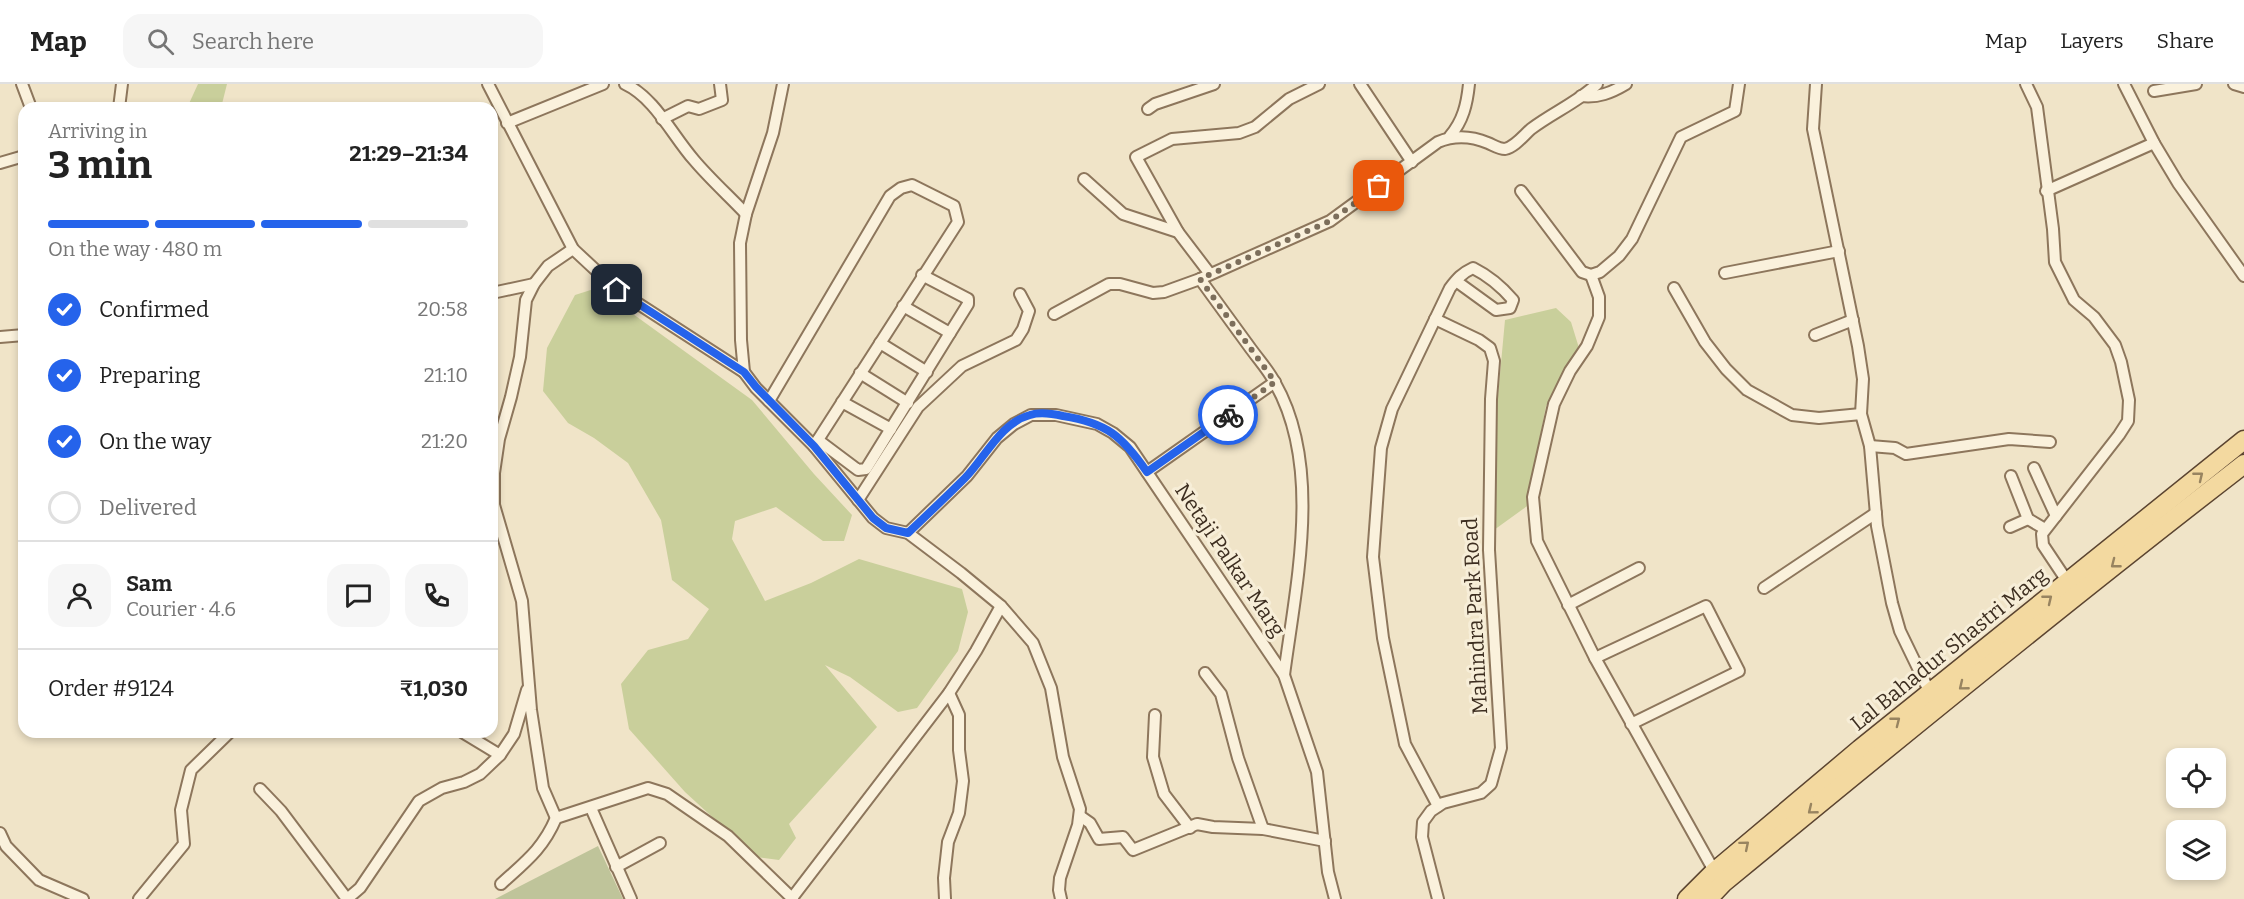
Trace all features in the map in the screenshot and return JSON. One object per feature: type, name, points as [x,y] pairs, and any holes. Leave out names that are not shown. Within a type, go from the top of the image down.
[{"type":"main road","name":"Lal Bahadur Shastri Marg","points":[[1687,899],[1719,877],[2145,530],[2242,446]]},
{"type":"main road","name":"Lal Bahadur Shastri Marg","points":[[2145,530],[2244,464]]},
{"type":"main road","name":"Lal Bahadur Shastri Marg","points":[[1708,899],[1719,877]]},
{"type":"street","points":[[22,84],[29,102]]},
{"type":"street","points":[[120,102],[122,84]]},
{"type":"street","points":[[488,84],[497,102]]},
{"type":"street","points":[[507,123],[603,84]]},
{"type":"street","points":[[662,119],[688,106],[699,109],[722,100],[720,84]]},
{"type":"street","points":[[744,372],[741,340],[740,243],[746,214],[773,133],[783,84]]},
{"type":"street","points":[[1148,109],[1155,104],[1214,84]]},
{"type":"street","points":[[1284,675],[1299,564],[1303,505],[1299,450],[1290,414],[1275,382],[1205,276],[1136,157],[1172,139],[1239,133],[1255,127],[1289,99],[1319,84]]},
{"type":"street","points":[[1360,84],[1412,162]]},
{"type":"street","points":[[1054,314],[1109,284],[1120,284],[1153,293],[1164,292],[1330,221],[1438,142],[1450,136],[1459,126],[1465,109],[1469,84]]},
{"type":"street","points":[[1450,136],[1464,137],[1504,149],[1511,147],[1532,128],[1597,84]]},
{"type":"street","points":[[1581,96],[1593,98],[1626,84]]},
{"type":"street","points":[[1521,191],[1582,272],[1591,275],[1600,272],[1619,256],[1632,239],[1681,136],[1734,111],[1739,84]]},
{"type":"street","points":[[1816,84],[1813,129],[1863,379],[1861,414],[1870,446],[1876,513],[1892,603],[1900,631],[1934,700]]},
{"type":"street","points":[[2025,84],[2037,107],[2046,191],[2053,229],[2055,262],[2074,300],[2094,317],[2115,345],[2129,400],[2128,421],[2119,435],[2042,534],[2043,545],[2072,589]]},
{"type":"street","points":[[2124,84],[2154,143],[2178,183],[2244,276]]},
{"type":"street","points":[[2154,91],[2196,84]]},
{"type":"street","points":[[632,85],[648,101],[694,159],[746,214]]},
{"type":"street","points":[[498,105],[573,249],[617,290],[744,372],[769,401],[816,443],[858,471],[866,470],[968,304],[968,299],[922,275]]},
{"type":"street","points":[[2046,191],[2154,143]]},
{"type":"street","points":[[0,163],[18,158]]},
{"type":"street","points":[[1084,179],[1123,213],[1178,232]]},
{"type":"street","points":[[769,401],[891,196],[901,188],[912,184],[954,206],[958,222],[816,443]]},
{"type":"street","points":[[498,447],[520,357],[526,300],[534,284],[548,266],[573,249]]},
{"type":"street","points":[[1725,273],[1839,251]]},
{"type":"street","points":[[1438,899],[1422,837],[1423,822],[1438,806],[1405,744],[1383,638],[1373,557],[1381,448],[1392,409],[1450,288],[1456,281],[1463,273],[1473,268],[1487,275],[1513,300],[1509,308],[1496,310],[1456,281]]},
{"type":"street","points":[[1591,275],[1599,297],[1599,317],[1587,345],[1570,371],[1554,404],[1533,497],[1537,541],[1595,658],[1719,877]]},
{"type":"street","points":[[498,292],[534,284]]},
{"type":"street","points":[[1674,288],[1705,342],[1725,369],[1747,390],[1792,415],[1819,418],[1861,414]]},
{"type":"street","points":[[858,500],[918,407],[962,366],[1016,340],[1023,329],[1029,311],[1020,294]]},
{"type":"street","points":[[903,306],[950,333]]},
{"type":"street","name":"Mahindra Park Road","points":[[1435,319],[1479,340],[1490,348],[1494,361],[1491,399],[1489,550],[1501,748],[1491,784],[1480,793],[1443,802],[1438,806]]},
{"type":"street","points":[[1815,334],[1853,320]]},
{"type":"street","points":[[0,337],[18,336]]},
{"type":"street","points":[[880,343],[927,372]]},
{"type":"street","points":[[860,373],[908,403]]},
{"type":"street","points":[[1147,472],[1275,382]]},
{"type":"street","points":[[842,402],[891,429]]},
{"type":"street","name":"Netaji Palkar Marg","points":[[908,533],[967,476],[997,438],[1014,424],[1031,415],[1056,415],[1097,424],[1130,447],[1284,675],[1317,772],[1328,872],[1335,899]]},
{"type":"street","points":[[1870,446],[1895,448],[1906,454],[2009,439],[2050,442]]},
{"type":"street","points":[[816,443],[873,518],[886,528],[908,533],[1001,606],[1033,643],[1052,688],[1063,757],[1080,809],[1080,816],[1060,878],[1061,899]]},
{"type":"street","points":[[2034,468],[2056,516]]},
{"type":"street","points":[[2011,476],[2028,519],[2044,530]]},
{"type":"street","points":[[1764,588],[1876,513]]},
{"type":"street","points":[[2010,527],[2028,519]]},
{"type":"street","points":[[498,522],[522,601],[529,684],[543,788],[556,818],[548,837],[538,850],[501,884]]},
{"type":"street","points":[[1568,605],[1639,568]]},
{"type":"street","points":[[556,818],[648,788],[667,794],[728,836],[792,898],[949,693],[1001,606]]},
{"type":"street","points":[[1595,658],[1707,606],[1739,671],[1631,724]]},
{"type":"street","points":[[1205,673],[1221,694],[1238,758],[1263,830]]},
{"type":"street","points":[[260,789],[281,811],[317,862],[347,899],[360,888],[419,801],[442,788],[464,782],[480,774],[500,755],[514,734],[529,684]]},
{"type":"street","points":[[945,899],[944,878],[948,842],[959,813],[963,781],[959,750],[959,715],[949,693]]},
{"type":"street","points":[[1155,715],[1153,757],[1164,794],[1190,828]]},
{"type":"street","points":[[139,899],[184,844],[181,810],[191,770],[224,738]]},
{"type":"street","points":[[472,738],[500,755]]},
{"type":"street","points":[[591,807],[631,899]]},
{"type":"street","points":[[1080,816],[1090,823],[1099,839],[1123,837],[1133,850],[1197,824],[1263,830],[1325,841]]},
{"type":"street","points":[[0,833],[6,846],[39,879],[83,899]]},
{"type":"street","points":[[616,867],[660,843]]},
{"type":"green space","points":[[198,84],[227,84],[222,102],[190,102]]},
{"type":"green space","points":[[597,288],[752,400],[852,515],[844,541],[823,541],[776,507],[735,521],[732,539],[765,601],[811,583],[859,559],[962,589],[968,612],[958,651],[917,708],[898,712],[850,677],[825,665],[877,727],[789,824],[796,838],[779,860],[756,857],[685,792],[629,729],[621,684],[648,650],[688,639],[709,609],[672,580],[661,520],[628,463],[594,438],[568,423],[543,391],[547,348],[575,295]]},
{"type":"green space","points":[[1556,308],[1571,322],[1579,348],[1546,406],[1529,494],[1530,504],[1494,530],[1495,428],[1505,320]]},
{"type":"green space","points":[[598,846],[623,899],[495,899],[497,898]]},
{"type":"way so far","points":[[1228,415],[1275,382],[1200,279],[1330,221],[1379,186]]},
{"type":"route","points":[[617,290],[744,372],[814,446],[873,518],[886,528],[908,533],[967,476],[997,438],[1014,424],[1031,415],[1056,415],[1097,424],[1130,447],[1147,472],[1228,415]]}]
